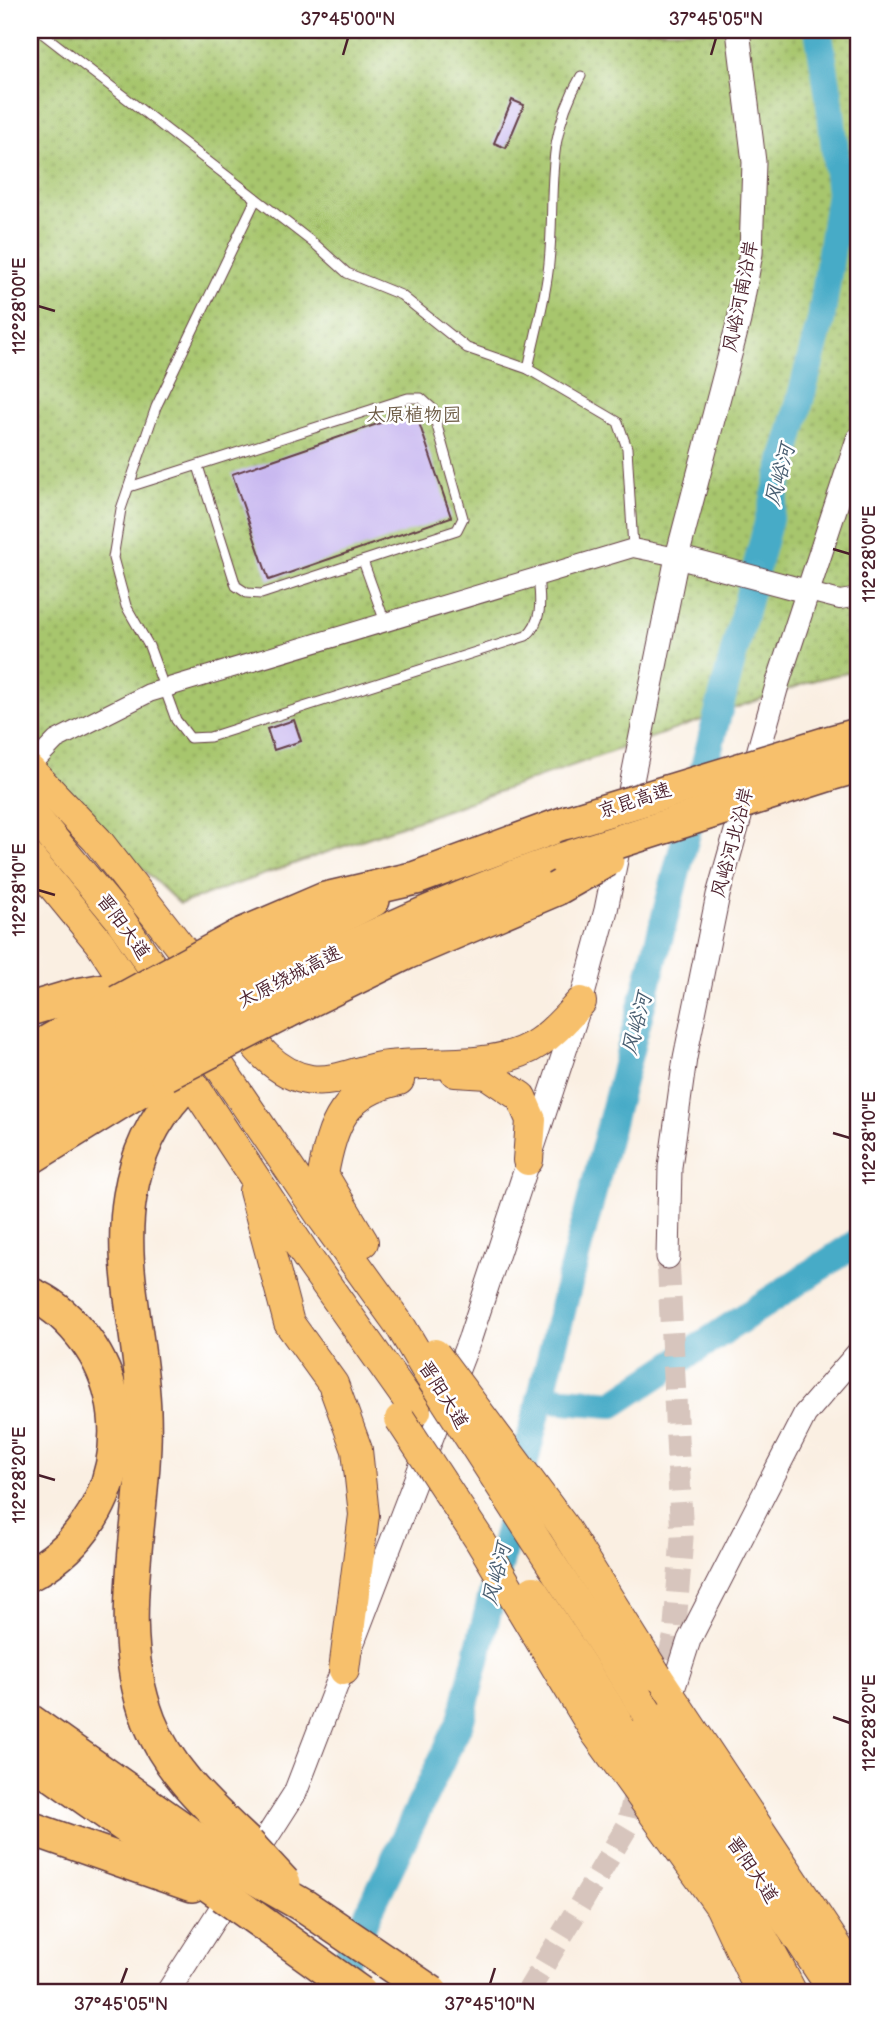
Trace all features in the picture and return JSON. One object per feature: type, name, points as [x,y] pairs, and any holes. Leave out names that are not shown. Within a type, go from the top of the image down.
[{"type":"highway","name":"京昆高速","points":[[416,878],[568,822],[844,754]]},
{"type":"highway","name":"京昆高速","points":[[560,874],[844,754]]},
{"type":"highway","points":[[30,768],[97,840],[166,926],[258,1050],[279,1066],[311,1080],[347,1077],[377,1068],[421,1062],[486,1060],[516,1054],[536,1045],[553,1032],[581,1002]]},
{"type":"highway","name":"晋阳大道","points":[[30,811],[119,918],[324,1220],[401,1327],[433,1365],[659,1695],[858,1978]]},
{"type":"highway","name":"晋阳大道","points":[[30,858],[100,942],[346,1311],[408,1415],[720,1906],[761,1993]]},
{"type":"highway","name":"太原绕城高速","points":[[264,973],[364,939],[483,886],[560,874]]},
{"type":"highway","name":"太原绕城高速","points":[[30,1086],[143,1039],[264,973],[416,878]]},
{"type":"highway","points":[[236,1869],[150,1722],[131,1650],[144,1416],[127,1228],[138,1163],[150,1133],[143,1039],[150,982],[264,973]]},
{"type":"highway","points":[[30,1009],[77,995],[143,1039],[207,1055],[264,973]]},
{"type":"highway","points":[[30,1052],[143,1039]]},
{"type":"highway","points":[[30,1158],[143,1039]]},
{"type":"highway","name":"太原绕城高速","points":[[30,1122],[143,1039]]},
{"type":"highway","points":[[433,1365],[407,1304],[346,1218],[323,1175],[330,1135],[347,1106],[374,1086],[455,1072],[487,1074],[521,1097],[531,1120],[528,1160]]},
{"type":"highway","points":[[247,1163],[289,1323],[333,1384],[357,1450],[365,1515],[344,1670]]},
{"type":"highway","points":[[30,1294],[43,1299],[71,1322],[96,1351],[112,1391],[117,1432],[111,1475],[97,1512],[74,1542],[45,1566],[30,1574]]},
{"type":"highway","name":"晋阳大道","points":[[659,1695],[781,1939],[792,1993]]},
{"type":"highway","points":[[30,1721],[236,1869],[360,1993]]},
{"type":"highway","name":"晋阳大道","points":[[607,1727],[675,1801],[781,1939],[835,1993]]},
{"type":"highway","points":[[30,1759],[304,1906],[432,1993]]},
{"type":"highway","points":[[30,1829],[79,1844],[132,1867],[236,1869]]},
{"type":"street","name":"风峪河南沿岸","points":[[167,1993],[295,1793],[470,1338],[581,1002],[606,910],[751,253],[754,162],[738,30]]},
{"type":"street","name":"风峪河北沿岸","points":[[668,1257],[670,1167],[685,1058],[718,895],[778,682],[798,589],[858,439]]},
{"type":"street","points":[[30,768],[56,740],[149,693],[633,548],[683,558],[840,600],[858,597]]},
{"type":"street","points":[[659,1695],[805,1414],[858,1353]]},
{"type":"lane","points":[[38,30],[347,273],[401,295],[467,348],[528,369],[618,422],[628,448],[633,548]]},
{"type":"lane","points":[[528,369],[549,264],[553,159],[564,105],[581,76]]},
{"type":"lane","points":[[256,199],[156,407],[121,509],[113,558],[126,606],[149,646],[176,720],[190,737],[210,737],[296,707],[526,636],[537,627],[541,603],[537,575]]},
{"type":"lane","points":[[129,487],[408,398],[421,398],[432,408],[463,518],[462,525],[457,530],[261,594],[247,593],[236,586],[198,466]]},
{"type":"lane","points":[[363,561],[385,622]]},
{"type":"green space","name":"太原植物园","points":[[30,30],[858,30],[858,670],[815,680],[180,904],[30,764]]},
{"type":"building","points":[[512,100],[524,105],[506,148],[494,143]]},
{"type":"building","points":[[415,411],[451,517],[269,580],[232,474]]},
{"type":"building","points":[[294,720],[301,741],[274,750],[267,729]]},
{"type":"waterway","name":"风峪河","points":[[330,1993],[461,1720],[566,1295],[821,320],[840,193],[818,30]]},
{"type":"waterway","points":[[540,1398],[613,1404],[858,1242]]},
{"type":"tunnel","points":[[660,1693],[674,1638],[682,1538],[668,1257]]},
{"type":"tunnel","points":[[527,1993],[627,1827],[639,1777]]}]
